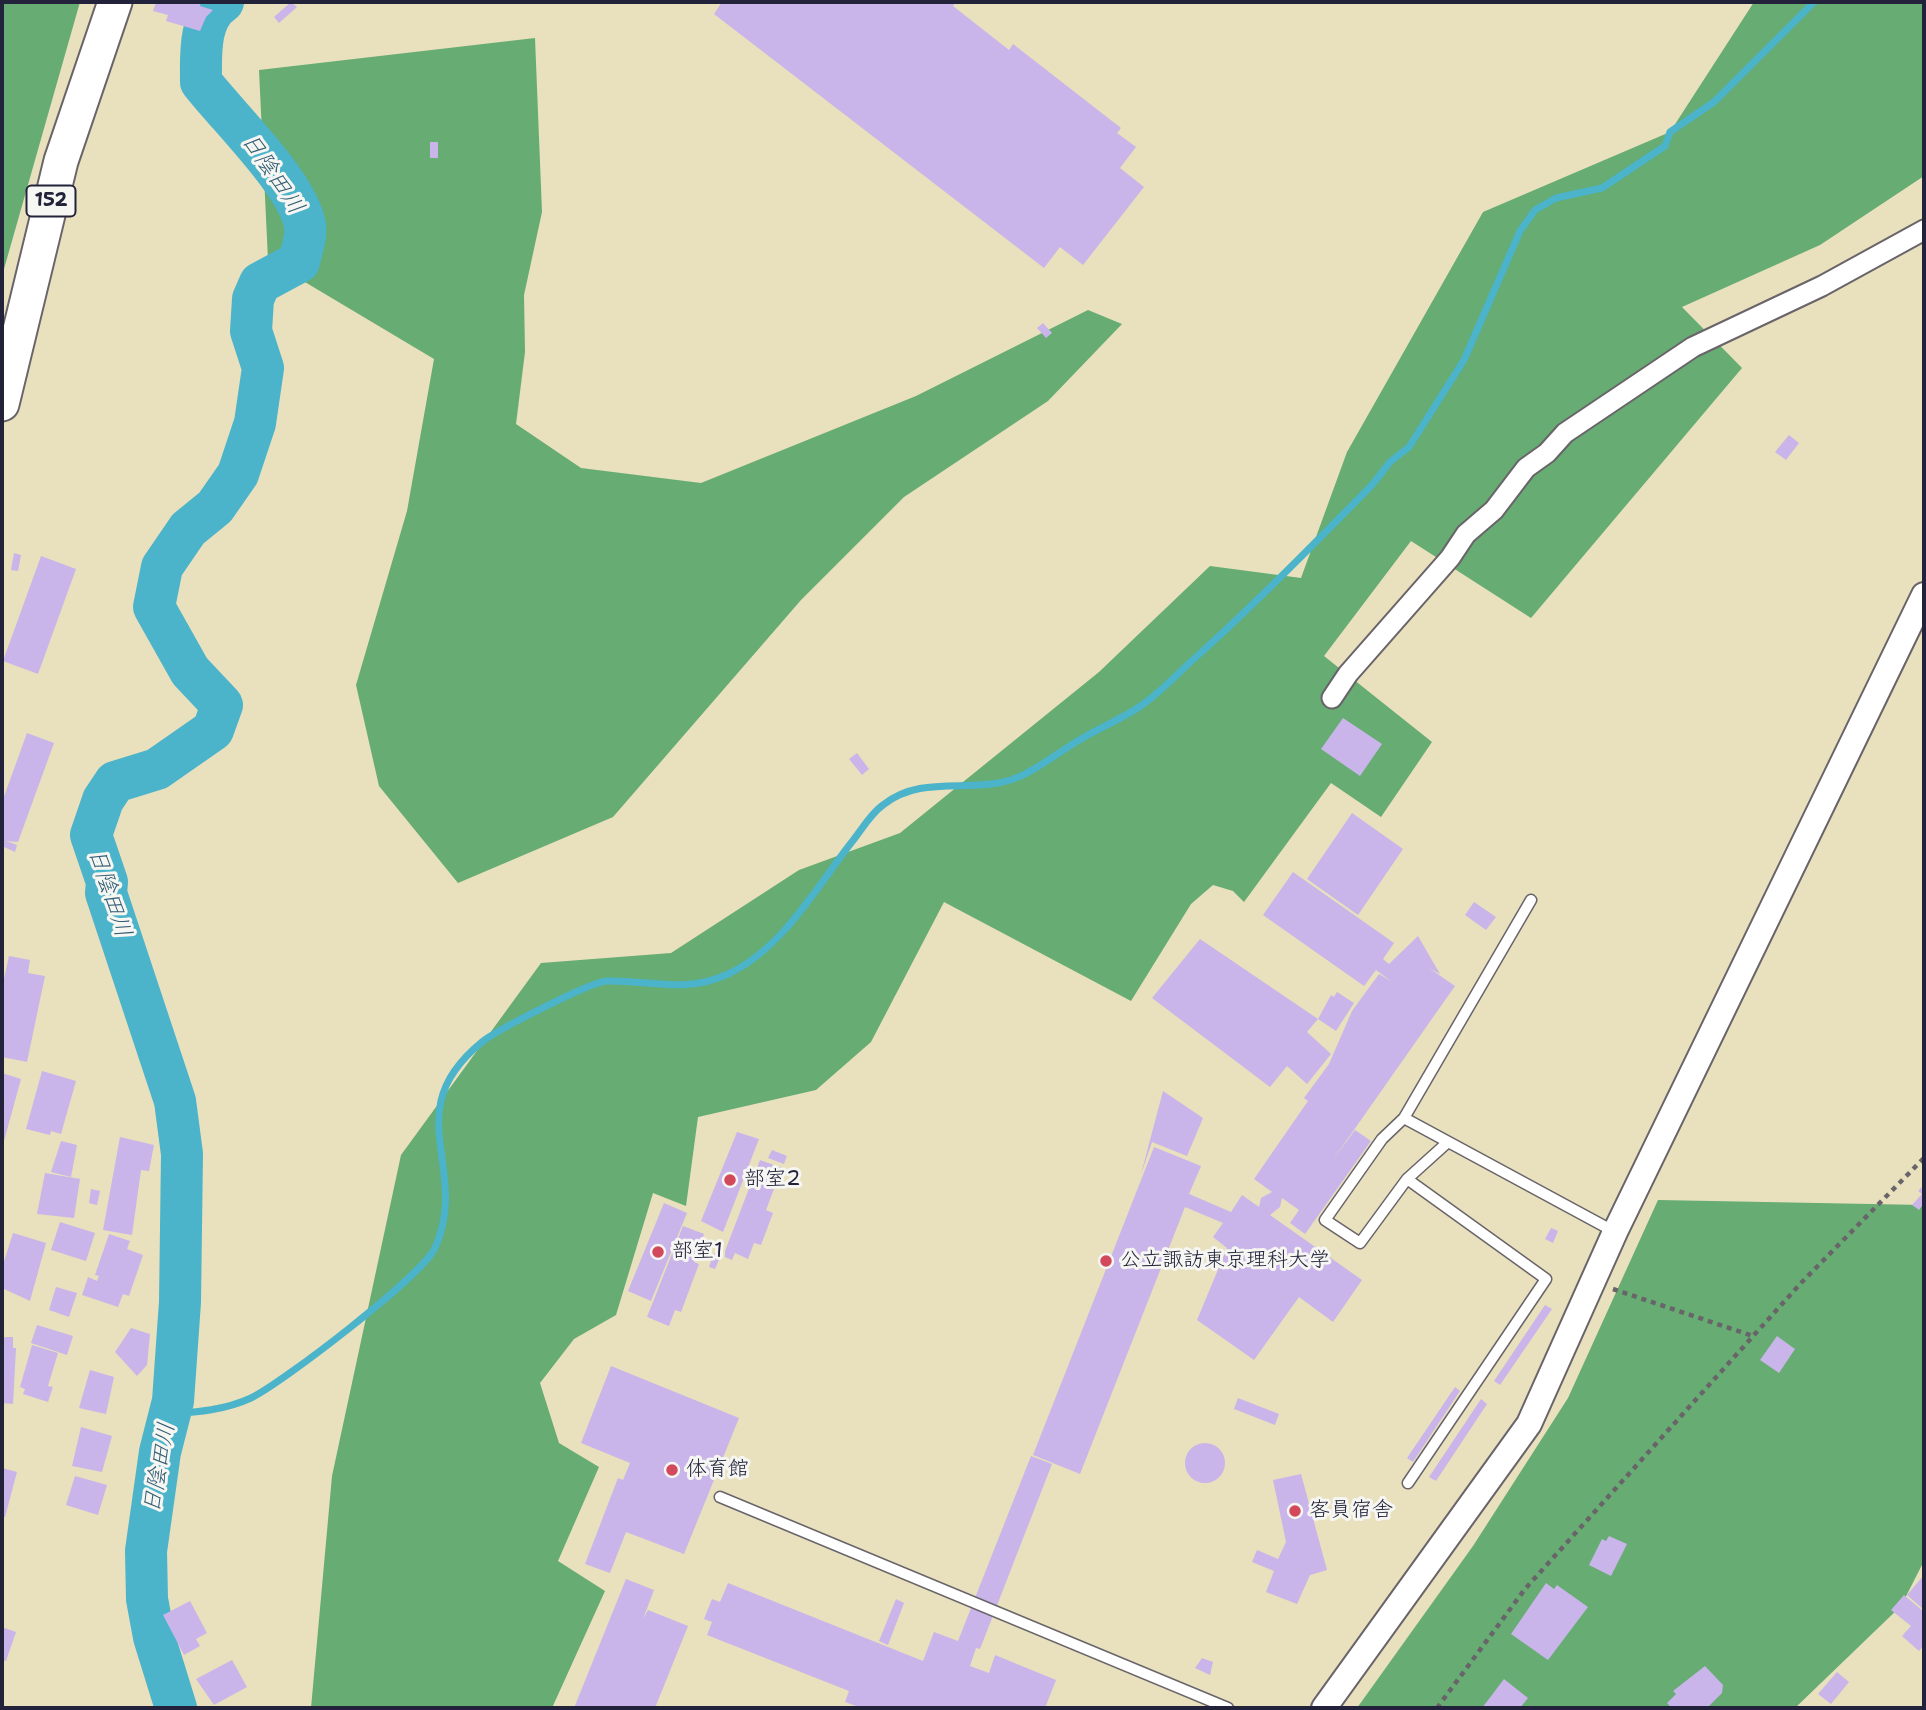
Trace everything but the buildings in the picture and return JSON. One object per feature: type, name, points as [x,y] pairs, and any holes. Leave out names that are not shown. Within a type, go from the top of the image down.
[{"type":"highway","name":"152","points":[[2,404],[61,161],[115,2]]},
{"type":"street","points":[[1332,698],[1348,674],[1450,558],[1466,534],[1494,510],[1526,468],[1547,453],[1565,433],[1693,347],[1822,286],[1924,230]]},
{"type":"street","points":[[1324,1708],[1529,1424],[1615,1232],[1924,595]]},
{"type":"lane","points":[[1448,1142],[1407,1180],[1360,1243],[1325,1220],[1382,1139],[1404,1118],[1531,900]]},
{"type":"lane","points":[[1404,1118],[1615,1232]]},
{"type":"lane","points":[[1407,1180],[1546,1279],[1408,1483]]},
{"type":"lane","points":[[720,1497],[1228,1708]]},
{"type":"path","points":[[1437,1708],[1525,1589],[1753,1336],[1924,1158]]},
{"type":"path","points":[[1593,1282],[1753,1336]]},
{"type":"green space","points":[[2,2],[80,2],[2,276]]},
{"type":"green space","points":[[1754,2],[1924,2],[1924,176],[1820,245],[1682,307],[1742,368],[1531,618],[1411,541],[1324,656],[1432,742],[1381,817],[1331,783],[1244,902],[1233,891],[1213,885],[1191,904],[1131,1001],[944,902],[871,1042],[816,1090],[698,1117],[686,1206],[653,1193],[616,1315],[574,1339],[540,1383],[559,1443],[599,1467],[558,1561],[605,1591],[552,1708],[311,1708],[332,1476],[401,1155],[541,963],[671,953],[799,870],[900,833],[1099,672],[1210,566],[1301,578],[1347,452],[1483,212],[1670,132]]},
{"type":"green space","points":[[535,38],[542,212],[524,295],[525,352],[516,424],[581,468],[701,483],[916,396],[1088,310],[1122,324],[1048,401],[904,497],[801,600],[613,817],[458,883],[379,786],[356,685],[407,511],[434,359],[268,260],[259,70]]},
{"type":"green space","points":[[1658,1200],[1924,1205],[1924,1561],[1901,1606],[1795,1708],[1357,1708],[1473,1546],[1568,1398]]},
{"type":"waterway","name":"日陰田川","points":[[176,1708],[154,1637],[147,1599],[146,1551],[160,1452],[173,1401],[180,1302],[182,1154],[175,1101],[106,893],[107,882],[91,835],[103,800],[115,782],[157,769],[213,730],[222,705],[190,671],[154,607],[162,567],[188,529],[215,507],[238,474],[255,423],[263,368],[251,331],[253,299],[260,283],[299,262],[305,239],[305,225],[289,190],[260,151],[201,82],[201,49],[205,27],[215,9],[223,2]]},
{"type":"waterway","points":[[170,1414],[221,1408],[251,1398],[350,1328],[425,1262],[435,1248],[444,1219],[445,1191],[439,1117],[443,1092],[457,1068],[482,1042],[544,1007],[598,983],[623,981],[683,985],[728,974],[765,949],[797,916],[870,818],[883,805],[899,795],[917,789],[1008,781],[1040,766],[1154,696],[1263,595],[1372,485],[1390,462],[1409,447],[1464,360],[1520,231],[1535,210],[1556,198],[1602,188],[1665,146],[1670,132],[1714,102],[1814,2]]},
{"type":"place","name":"部室2","points":[[730,1180]]},
{"type":"place","name":"部室1","points":[[658,1252]]},
{"type":"place","name":"公立諏訪東京理科大学","points":[[1106,1261]]},
{"type":"place","name":"体育館","points":[[672,1470]]},
{"type":"place","name":"客員宿舎","points":[[1295,1511]]}]
